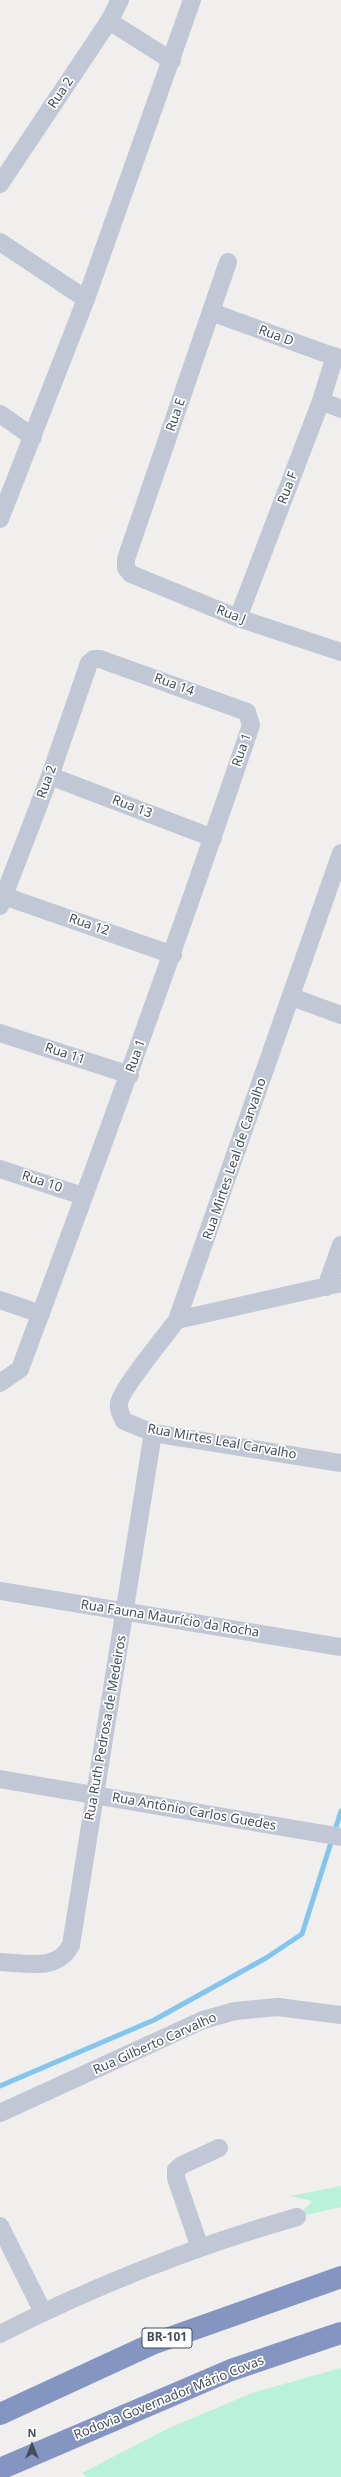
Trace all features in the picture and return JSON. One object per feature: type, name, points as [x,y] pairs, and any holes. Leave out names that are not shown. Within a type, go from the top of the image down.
[{"type":"highway","name":"BR-101","points":[[0,2414],[152,2344],[341,2277]]},
{"type":"highway","name":"Rodovia Governador Mário Covas","points":[[0,2469],[231,2370],[341,2333]]},
{"type":"street","name":"Rua 2","points":[[0,184],[109,21],[120,0]]},
{"type":"street","points":[[0,519],[86,299],[172,61],[192,0]]},
{"type":"street","points":[[109,21],[172,61]]},
{"type":"street","points":[[0,242],[86,299]]},
{"type":"street","name":"Rua E","points":[[126,568],[126,559],[228,262]]},
{"type":"street","name":"Rua D","points":[[211,312],[338,358]]},
{"type":"street","name":"Rua F","points":[[238,618],[338,358]]},
{"type":"street","points":[[321,401],[341,409]]},
{"type":"street","points":[[0,414],[33,437]]},
{"type":"street","name":"Rua J","points":[[126,568],[131,574],[238,618],[341,652]]},
{"type":"street","name":"Rua 2","points":[[2,901],[50,776],[90,663],[94,659]]},
{"type":"street","name":"Rua 14","points":[[94,659],[100,659],[247,712],[250,717]]},
{"type":"street","name":"Rua 1","points":[[0,1383],[20,1369],[41,1314],[83,1196],[130,1075],[173,955],[251,725],[250,717]]},
{"type":"street","name":"Rua 13","points":[[50,776],[213,838]]},
{"type":"street","name":"Rua Mirtes Leal de Carvalho","points":[[119,1402],[135,1375],[178,1320],[341,854]]},
{"type":"street","name":"Rua 12","points":[[2,901],[173,955]]},
{"type":"street","points":[[292,997],[341,1015]]},
{"type":"street","name":"Rua 11","points":[[0,1033],[130,1075]]},
{"type":"street","name":"Rua 10","points":[[0,1169],[83,1196]]},
{"type":"street","points":[[178,1320],[333,1285],[341,1244]]},
{"type":"street","points":[[0,1300],[41,1314]]},
{"type":"street","name":"Rua Mirtes Leal Carvalho","points":[[119,1402],[119,1412],[124,1421],[153,1433],[341,1462]]},
{"type":"street","name":"Rua Ruth Pedrosa de Medeiros","points":[[0,1962],[49,1963],[58,1961],[66,1954],[71,1945],[94,1794],[126,1612],[153,1433]]},
{"type":"street","name":"Rua Fauna Maurício da Rocha","points":[[0,1591],[341,1647]]},
{"type":"street","name":"Rua Antônio Carlos Guedes","points":[[0,1779],[341,1837]]},
{"type":"street","name":"Rua Gilberto Carvalho","points":[[0,2113],[203,2020],[235,2011],[278,2007],[341,2015]]},
{"type":"street","points":[[200,2248],[176,2178],[176,2170],[182,2165],[219,2148]]},
{"type":"street","points":[[0,2334],[43,2312],[200,2248],[297,2217]]},
{"type":"street","points":[[0,2226],[43,2312]]},
{"type":"green space","points":[[341,2186],[341,2207],[297,2217],[312,2201],[290,2196]]},
{"type":"green space","points":[[341,2368],[341,2477],[87,2477],[82,2473],[169,2428],[252,2393]]},
{"type":"waterway","points":[[0,2086],[154,2020],[266,1958],[302,1934],[341,1811]]}]
